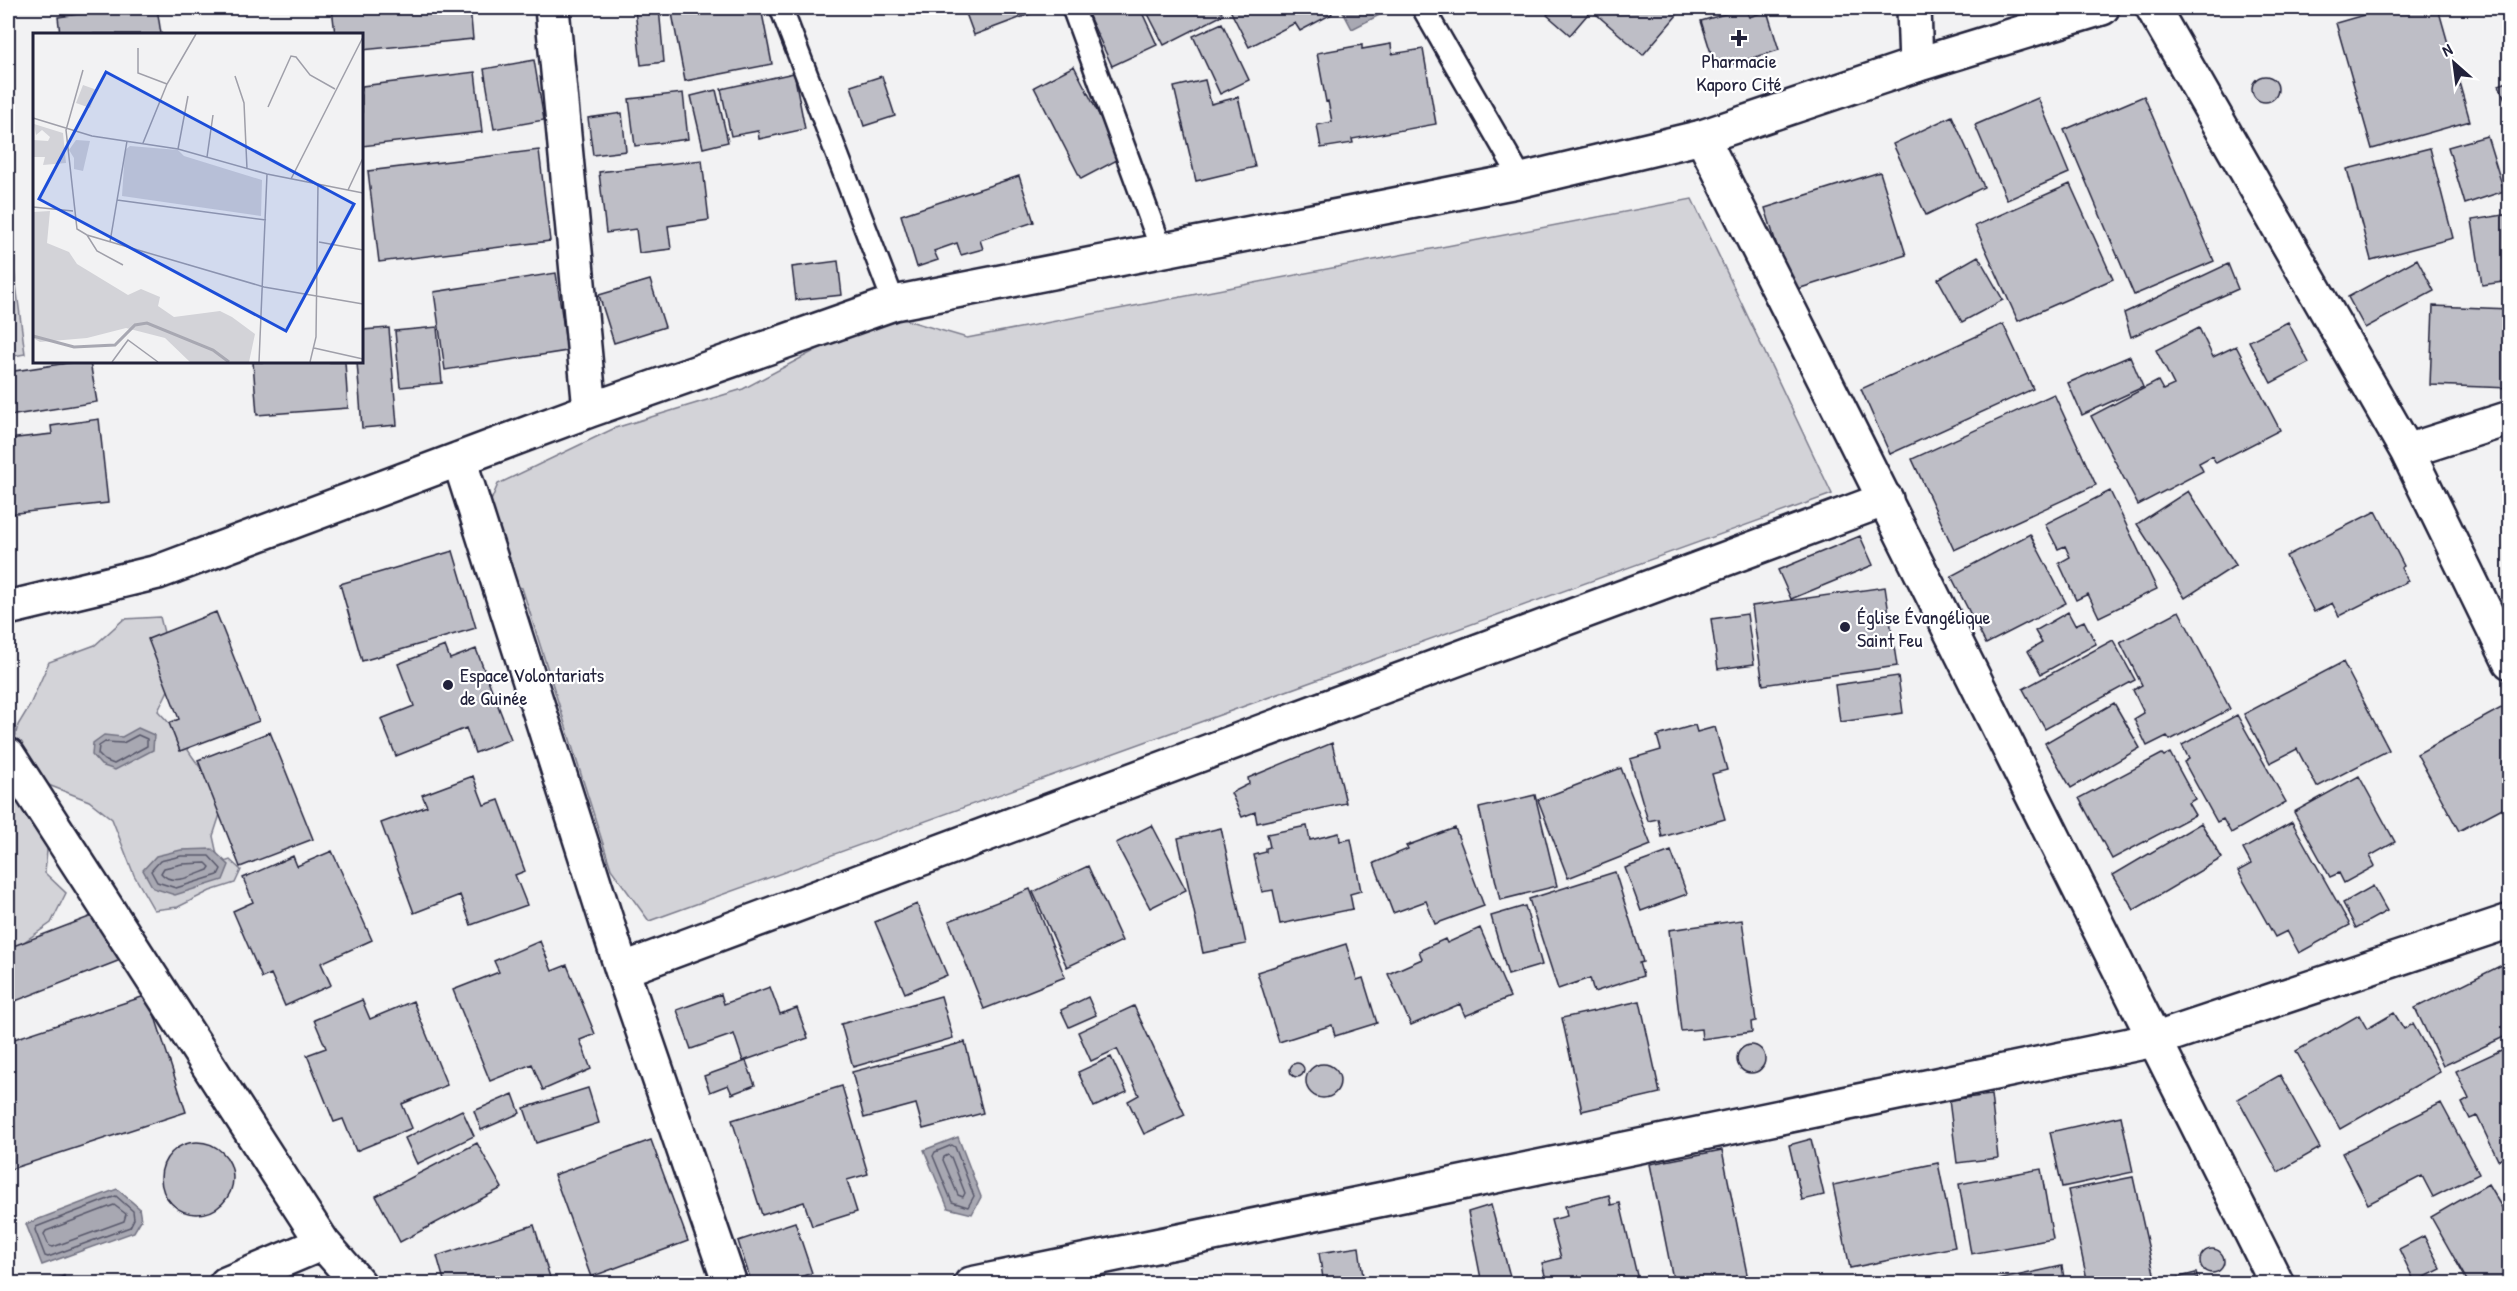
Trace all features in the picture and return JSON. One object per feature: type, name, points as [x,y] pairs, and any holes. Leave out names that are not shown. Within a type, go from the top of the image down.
[{"type":"street","points":[[552,8],[590,410]]},
{"type":"street","points":[[1914,8],[1916,65]]},
{"type":"street","points":[[8,608],[158,572],[590,410],[894,303],[1522,180],[1702,136],[1916,65],[2102,8]]},
{"type":"street","points":[[2153,8],[2407,451],[2510,662]]},
{"type":"street","points":[[1702,136],[1886,499],[2277,1284]]},
{"type":"street","points":[[2407,451],[2510,418]]},
{"type":"street","points":[[459,459],[622,970],[730,1284]]},
{"type":"street","points":[[622,970],[1886,499]]},
{"type":"street","points":[[8,755],[323,1243],[359,1284]]},
{"type":"street","points":[[971,1284],[2154,1040],[2510,921]]},
{"type":"street","points":[[226,1284],[323,1243]]},
{"type":"lane","points":[[781,8],[894,303]]},
{"type":"lane","points":[[1073,8],[1162,251]]},
{"type":"lane","points":[[1423,8],[1522,180]]},
{"type":"shaded area","points":[[1692,199],[1832,494],[649,921],[611,869],[522,588],[479,578],[475,539],[498,484],[615,428],[743,389],[857,328],[896,317],[967,338]]},
{"type":"shaded area","points":[[8,223],[25,354],[8,357]]},
{"type":"shaded area","points":[[160,617],[175,676],[158,711],[224,802],[213,836],[219,864],[230,860],[241,870],[235,883],[210,891],[178,907],[154,910],[134,875],[112,819],[89,801],[51,786],[33,774],[14,741],[18,725],[29,707],[49,662],[95,645],[124,619]]},
{"type":"shaded area","points":[[8,787],[27,799],[48,840],[45,873],[66,893],[51,923],[8,953]]},
{"type":"water","points":[[1341,8],[1390,8],[1391,9],[1352,29]]},
{"type":"water","points":[[138,728],[154,735],[153,750],[115,770],[101,765],[92,755],[93,743],[104,735],[122,737]]},
{"type":"water","points":[[212,849],[229,865],[223,880],[175,895],[153,888],[143,870],[156,856],[181,850]]},
{"type":"water","points":[[958,1137],[981,1197],[972,1214],[948,1208],[924,1150]]},
{"type":"water","points":[[117,1189],[139,1208],[141,1220],[134,1232],[42,1265],[26,1224]]},
{"type":"building","points":[[8,8],[35,8],[8,11]]},
{"type":"building","points":[[120,8],[157,8],[161,33],[60,33],[58,17]]},
{"type":"building","points":[[332,8],[470,8],[473,39],[363,50],[363,33],[335,33]]},
{"type":"building","points":[[485,8],[518,8],[485,10]]},
{"type":"building","points":[[659,8],[664,62],[641,65],[635,9]]},
{"type":"building","points":[[671,8],[761,8],[772,64],[685,81]]},
{"type":"building","points":[[964,8],[1046,8],[974,35]]},
{"type":"building","points":[[1096,8],[1140,8],[1157,45],[1112,66],[1087,12]]},
{"type":"building","points":[[1145,8],[1219,8],[1223,15],[1164,45]]},
{"type":"building","points":[[1229,8],[1329,8],[1332,14],[1300,31],[1295,23],[1249,47]]},
{"type":"building","points":[[1553,8],[1593,8],[1570,35],[1547,15]]},
{"type":"building","points":[[1602,8],[1683,8],[1643,55],[1596,14]]},
{"type":"building","points":[[1745,8],[1749,17],[1767,11],[1779,50],[1716,69],[1701,21]]},
{"type":"building","points":[[2388,8],[2438,8],[2470,121],[2372,149],[2336,23]]},
{"type":"building","points":[[1222,23],[1249,80],[1220,94],[1193,36]]},
{"type":"building","points":[[1391,44],[1392,54],[1423,49],[1436,124],[1352,139],[1353,143],[1321,148],[1317,125],[1332,122],[1317,53],[1362,45],[1362,49]]},
{"type":"building","points":[[534,60],[544,120],[494,129],[484,69]]},
{"type":"building","points":[[1074,66],[1121,158],[1081,179],[1034,87]]},
{"type":"building","points":[[475,72],[482,132],[363,146],[363,86]]},
{"type":"building","points":[[794,73],[805,129],[759,139],[758,131],[731,136],[721,89]]},
{"type":"building","points":[[882,76],[895,116],[864,126],[851,86]]},
{"type":"building","points":[[2265,76],[2274,80],[2278,89],[2274,98],[2265,102],[2256,98],[2252,89],[2256,80]]},
{"type":"building","points":[[1205,80],[1211,104],[1238,97],[1255,167],[1196,181],[1174,87]]},
{"type":"building","points":[[2510,81],[2510,109],[2509,109],[2499,85]]},
{"type":"building","points":[[716,90],[728,142],[703,148],[691,96]]},
{"type":"building","points":[[683,93],[688,139],[635,146],[629,99]]},
{"type":"building","points":[[2144,96],[2214,261],[2134,295],[2064,130]]},
{"type":"building","points":[[2038,98],[2069,173],[2007,200],[1975,125]]},
{"type":"building","points":[[622,113],[626,151],[593,155],[588,118]]},
{"type":"building","points":[[1952,116],[1984,187],[1926,215],[1893,144]]},
{"type":"building","points":[[2487,136],[2504,191],[2465,204],[2448,147]]},
{"type":"building","points":[[2430,148],[2453,238],[2371,260],[2347,169]]},
{"type":"building","points":[[539,150],[550,241],[379,262],[368,171]]},
{"type":"building","points":[[702,160],[709,220],[668,226],[671,249],[639,253],[636,229],[606,233],[599,172]]},
{"type":"building","points":[[1880,172],[1906,255],[1791,291],[1765,208]]},
{"type":"building","points":[[1019,176],[1034,222],[980,240],[983,249],[961,255],[957,243],[934,251],[938,260],[917,267],[901,215]]},
{"type":"building","points":[[2070,184],[2113,279],[2018,321],[1975,226]]},
{"type":"building","points":[[2510,214],[2510,281],[2482,285],[2472,220]]},
{"type":"building","points":[[1978,256],[2003,300],[1962,322],[1938,279]]},
{"type":"building","points":[[2417,259],[2434,291],[2365,328],[2348,297]]},
{"type":"building","points":[[838,261],[842,295],[796,300],[792,267]]},
{"type":"building","points":[[2228,264],[2238,289],[2131,337],[2124,313]]},
{"type":"building","points":[[556,273],[567,351],[445,370],[434,292]]},
{"type":"building","points":[[650,280],[665,327],[614,343],[599,295]]},
{"type":"building","points":[[2433,306],[2510,309],[2510,388],[2430,385]]},
{"type":"building","points":[[2288,322],[2309,363],[2271,383],[2249,341]]},
{"type":"building","points":[[2003,324],[2033,389],[1890,454],[1861,389]]},
{"type":"building","points":[[437,327],[442,383],[400,387],[395,331]]},
{"type":"building","points":[[389,328],[397,425],[362,428],[357,363],[363,363],[363,330]]},
{"type":"building","points":[[2199,328],[2213,357],[2236,346],[2280,430],[2216,463],[2212,456],[2199,463],[2203,471],[2138,505],[2091,416],[2158,381],[2163,390],[2174,385],[2156,350]]},
{"type":"building","points":[[2130,356],[2143,387],[2082,415],[2068,383]]},
{"type":"building","points":[[67,363],[90,363],[97,402],[8,416],[8,372]]},
{"type":"building","points":[[253,363],[345,363],[348,408],[257,415]]},
{"type":"building","points":[[2054,394],[2096,485],[1954,550],[1912,459]]},
{"type":"building","points":[[99,419],[108,503],[8,514],[8,439],[52,434],[51,426]]},
{"type":"building","points":[[2110,491],[2157,589],[2099,617],[2088,594],[2076,600],[2059,563],[2070,557],[2065,546],[2058,549],[2045,524]]},
{"type":"building","points":[[2188,491],[2236,565],[2185,598],[2137,524]]},
{"type":"building","points":[[2376,511],[2404,566],[2401,568],[2408,581],[2339,616],[2332,603],[2314,612],[2286,556]]},
{"type":"building","points":[[2030,534],[2066,603],[1986,644],[1951,576]]},
{"type":"building","points":[[1860,536],[1873,565],[1791,599],[1778,570]]},
{"type":"building","points":[[453,551],[476,628],[362,661],[340,584]]},
{"type":"building","points":[[1885,587],[1897,666],[1763,685],[1752,606]]},
{"type":"building","points":[[2179,611],[2230,709],[2170,740],[2167,736],[2147,746],[2134,719],[2144,713],[2133,690],[2142,685],[2120,642]]},
{"type":"building","points":[[216,612],[259,721],[180,751],[169,723],[179,719],[148,639]]},
{"type":"building","points":[[2068,612],[2075,625],[2084,621],[2096,644],[2041,674],[2028,651],[2042,643],[2035,631]]},
{"type":"building","points":[[1747,614],[1754,664],[1718,669],[1711,619]]},
{"type":"building","points":[[2113,640],[2135,680],[2045,729],[2023,689]]},
{"type":"building","name":"Espace Volontariats de Guinée","points":[[445,646],[450,659],[476,649],[511,739],[475,753],[466,728],[396,756],[381,719],[414,706],[398,664]]},
{"type":"building","points":[[2343,662],[2389,750],[2317,787],[2297,749],[2270,763],[2244,714]]},
{"type":"building","points":[[1898,676],[1903,713],[1840,722],[1835,685]]},
{"type":"building","points":[[2114,703],[2140,748],[2071,788],[2045,743]]},
{"type":"building","points":[[2503,707],[2510,720],[2510,804],[2459,831],[2417,754]]},
{"type":"building","points":[[2237,715],[2286,802],[2231,833],[2223,819],[2217,822],[2184,762],[2189,759],[2182,745]]},
{"type":"building","points":[[1695,725],[1697,732],[1715,727],[1727,770],[1712,774],[1725,819],[1662,837],[1658,819],[1648,821],[1630,759],[1661,750],[1657,736]]},
{"type":"building","points":[[270,732],[313,839],[240,867],[198,760]]},
{"type":"building","points":[[1332,743],[1346,803],[1257,823],[1255,812],[1242,817],[1231,793],[1249,784],[1248,778]]},
{"type":"building","points":[[2170,753],[2195,799],[2188,803],[2195,815],[2112,859],[2079,798],[2162,754],[2164,756]]},
{"type":"building","points":[[1621,768],[1651,845],[1568,878],[1538,800]]},
{"type":"building","points":[[473,776],[484,805],[499,800],[525,871],[515,875],[527,905],[471,925],[460,895],[414,913],[381,823],[427,806],[422,795]]},
{"type":"building","points":[[2359,776],[2395,842],[2370,856],[2375,866],[2344,883],[2339,873],[2330,877],[2294,812]]},
{"type":"building","points":[[1535,795],[1557,886],[1500,900],[1479,808]]},
{"type":"building","points":[[2292,822],[2350,925],[2299,953],[2287,931],[2275,937],[2238,871],[2251,864],[2243,849]]},
{"type":"building","points":[[2201,823],[2222,858],[2134,910],[2113,875]]},
{"type":"building","points":[[1152,825],[1186,890],[1150,908],[1116,843]]},
{"type":"building","points":[[1307,826],[1310,840],[1339,833],[1340,841],[1351,839],[1361,891],[1350,894],[1353,909],[1280,924],[1273,890],[1262,892],[1254,855],[1266,852],[1266,848],[1270,847],[1267,834]]},
{"type":"building","points":[[1221,828],[1246,944],[1203,953],[1178,838]]},
{"type":"building","points":[[1455,828],[1484,906],[1435,924],[1426,901],[1393,913],[1374,863],[1408,849],[1406,846]]},
{"type":"building","points":[[332,851],[372,940],[321,963],[331,985],[285,1006],[271,974],[262,978],[233,911],[253,902],[243,878],[293,856],[297,866]]},
{"type":"building","points":[[1671,851],[1687,894],[1641,911],[1625,868]]},
{"type":"building","points":[[1088,866],[1122,941],[1067,967],[1033,892]]},
{"type":"building","points":[[1615,872],[1643,962],[1639,963],[1643,976],[1594,992],[1590,978],[1558,989],[1529,899]]},
{"type":"building","points":[[2373,886],[2387,911],[2356,928],[2343,903]]},
{"type":"building","points":[[1030,889],[1065,977],[984,1009],[949,921]]},
{"type":"building","points":[[917,904],[947,975],[905,993],[875,922]]},
{"type":"building","points":[[1525,906],[1542,965],[1508,975],[1491,916]]},
{"type":"building","points":[[105,911],[123,959],[8,1004],[8,948]]},
{"type":"building","points":[[1742,920],[1756,1021],[1751,1022],[1752,1032],[1702,1039],[1701,1029],[1681,1031],[1669,930]]},
{"type":"building","points":[[1480,928],[1510,997],[1465,1016],[1460,1004],[1411,1025],[1388,974],[1422,959],[1419,951],[1445,939],[1447,943]]},
{"type":"building","points":[[540,941],[552,971],[567,965],[595,1034],[580,1040],[591,1069],[543,1090],[532,1064],[490,1081],[453,990],[499,972],[494,961]]},
{"type":"building","points":[[1346,944],[1357,980],[1363,978],[1377,1023],[1335,1036],[1332,1025],[1279,1042],[1257,972]]},
{"type":"building","points":[[2510,961],[2510,1034],[2443,1066],[2415,1008]]},
{"type":"building","points":[[770,987],[780,1014],[797,1008],[808,1038],[743,1061],[734,1034],[691,1049],[677,1010],[721,994],[724,1004]]},
{"type":"building","points":[[148,995],[186,1112],[8,1170],[8,1041]]},
{"type":"building","points":[[941,996],[953,1038],[853,1067],[841,1024]]},
{"type":"building","points":[[1088,997],[1096,1015],[1069,1027],[1061,1010]]},
{"type":"building","points":[[362,1000],[370,1019],[413,1001],[447,1085],[402,1104],[412,1128],[356,1151],[343,1119],[334,1122],[307,1055],[326,1048],[314,1020]]},
{"type":"building","points":[[1640,1001],[1660,1093],[1582,1111],[1562,1018]]},
{"type":"building","points":[[1134,1006],[1185,1115],[1144,1134],[1128,1101],[1139,1095],[1117,1049],[1091,1061],[1078,1032]]},
{"type":"building","points":[[2394,1013],[2404,1029],[2413,1024],[2440,1072],[2340,1129],[2296,1051],[2359,1015],[2367,1029]]},
{"type":"building","points":[[965,1042],[983,1113],[923,1129],[916,1104],[864,1118],[852,1072]]},
{"type":"building","points":[[1751,1045],[1761,1049],[1765,1059],[1761,1069],[1751,1073],[1741,1069],[1737,1059],[1741,1049]]},
{"type":"building","points":[[2510,1046],[2510,1155],[2498,1160],[2477,1116],[2470,1119],[2462,1103],[2469,1099],[2456,1071]]},
{"type":"building","points":[[1111,1057],[1127,1092],[1094,1107],[1078,1072]]},
{"type":"building","points":[[746,1061],[755,1085],[732,1094],[728,1085],[710,1092],[704,1076]]},
{"type":"building","points":[[1294,1063],[1300,1063],[1304,1070],[1300,1077],[1294,1077],[1290,1073],[1290,1067]]},
{"type":"building","points":[[1323,1064],[1335,1069],[1340,1081],[1335,1093],[1323,1098],[1311,1093],[1306,1081],[1311,1069]]},
{"type":"building","points":[[2280,1075],[2320,1148],[2278,1172],[2238,1099]]},
{"type":"building","points":[[842,1086],[868,1174],[847,1180],[857,1212],[812,1226],[804,1202],[762,1215],[732,1120]]},
{"type":"building","points":[[588,1088],[599,1123],[536,1143],[524,1108]]},
{"type":"building","points":[[513,1094],[520,1113],[481,1130],[474,1111]]},
{"type":"building","points":[[1991,1095],[1998,1158],[1957,1163],[1949,1100]]},
{"type":"building","points":[[2441,1103],[2479,1174],[2433,1197],[2422,1176],[2368,1204],[2342,1153]]},
{"type":"building","points":[[462,1110],[474,1136],[417,1164],[405,1138]]},
{"type":"building","points":[[2121,1116],[2133,1172],[2062,1187],[2050,1132]]},
{"type":"building","points":[[1811,1139],[1824,1195],[1802,1200],[1789,1145]]},
{"type":"building","points":[[651,1140],[688,1241],[591,1277],[554,1175]]},
{"type":"building","points":[[197,1142],[217,1148],[227,1158],[233,1178],[227,1198],[217,1208],[197,1214],[177,1208],[167,1198],[161,1178],[167,1158],[177,1148]]},
{"type":"building","points":[[477,1143],[502,1188],[400,1242],[376,1196]]},
{"type":"building","points":[[1722,1150],[1749,1284],[1674,1284],[1650,1164]]},
{"type":"building","points":[[1938,1163],[1955,1247],[1850,1268],[1833,1185]]},
{"type":"building","points":[[2041,1169],[2053,1239],[1971,1254],[1959,1184]]},
{"type":"building","points":[[2133,1177],[2155,1278],[2129,1284],[2088,1284],[2068,1190]]},
{"type":"building","points":[[2488,1184],[2510,1221],[2510,1284],[2469,1284],[2431,1217]]},
{"type":"building","points":[[1609,1195],[1611,1205],[1620,1203],[1639,1284],[1547,1284],[1542,1263],[1561,1258],[1551,1220],[1567,1216],[1565,1206]]},
{"type":"building","points":[[1491,1205],[1512,1284],[1482,1284],[1468,1212]]},
{"type":"building","points":[[795,1222],[812,1273],[780,1284],[752,1284],[738,1241]]},
{"type":"building","points":[[534,1225],[552,1284],[445,1284],[437,1256]]},
{"type":"building","points":[[2424,1236],[2441,1269],[2415,1282],[2399,1249]]},
{"type":"building","points":[[1359,1247],[1364,1284],[1324,1284],[1319,1253]]},
{"type":"building","points":[[2212,1249],[2220,1253],[2224,1261],[2220,1269],[2212,1273],[2204,1269],[2200,1261],[2204,1253]]},
{"type":"building","points":[[1083,1265],[1088,1284],[1057,1284],[1054,1273]]},
{"type":"building","points":[[2062,1266],[2065,1284],[1994,1284],[1993,1281]]},
{"type":"building","points":[[2196,1273],[2199,1284],[2152,1284]]},
{"type":"building","points":[[64,1276],[67,1284],[44,1284]]},
{"type":"place","name":"Pharmacie Kaporo Cité","points":[[1739,38]]},
{"type":"place","name":"Église Évangélique Saint Feu","points":[[1845,627]]},
{"type":"place","name":"Espace Volontariats de Guinée","points":[[448,685]]}]
